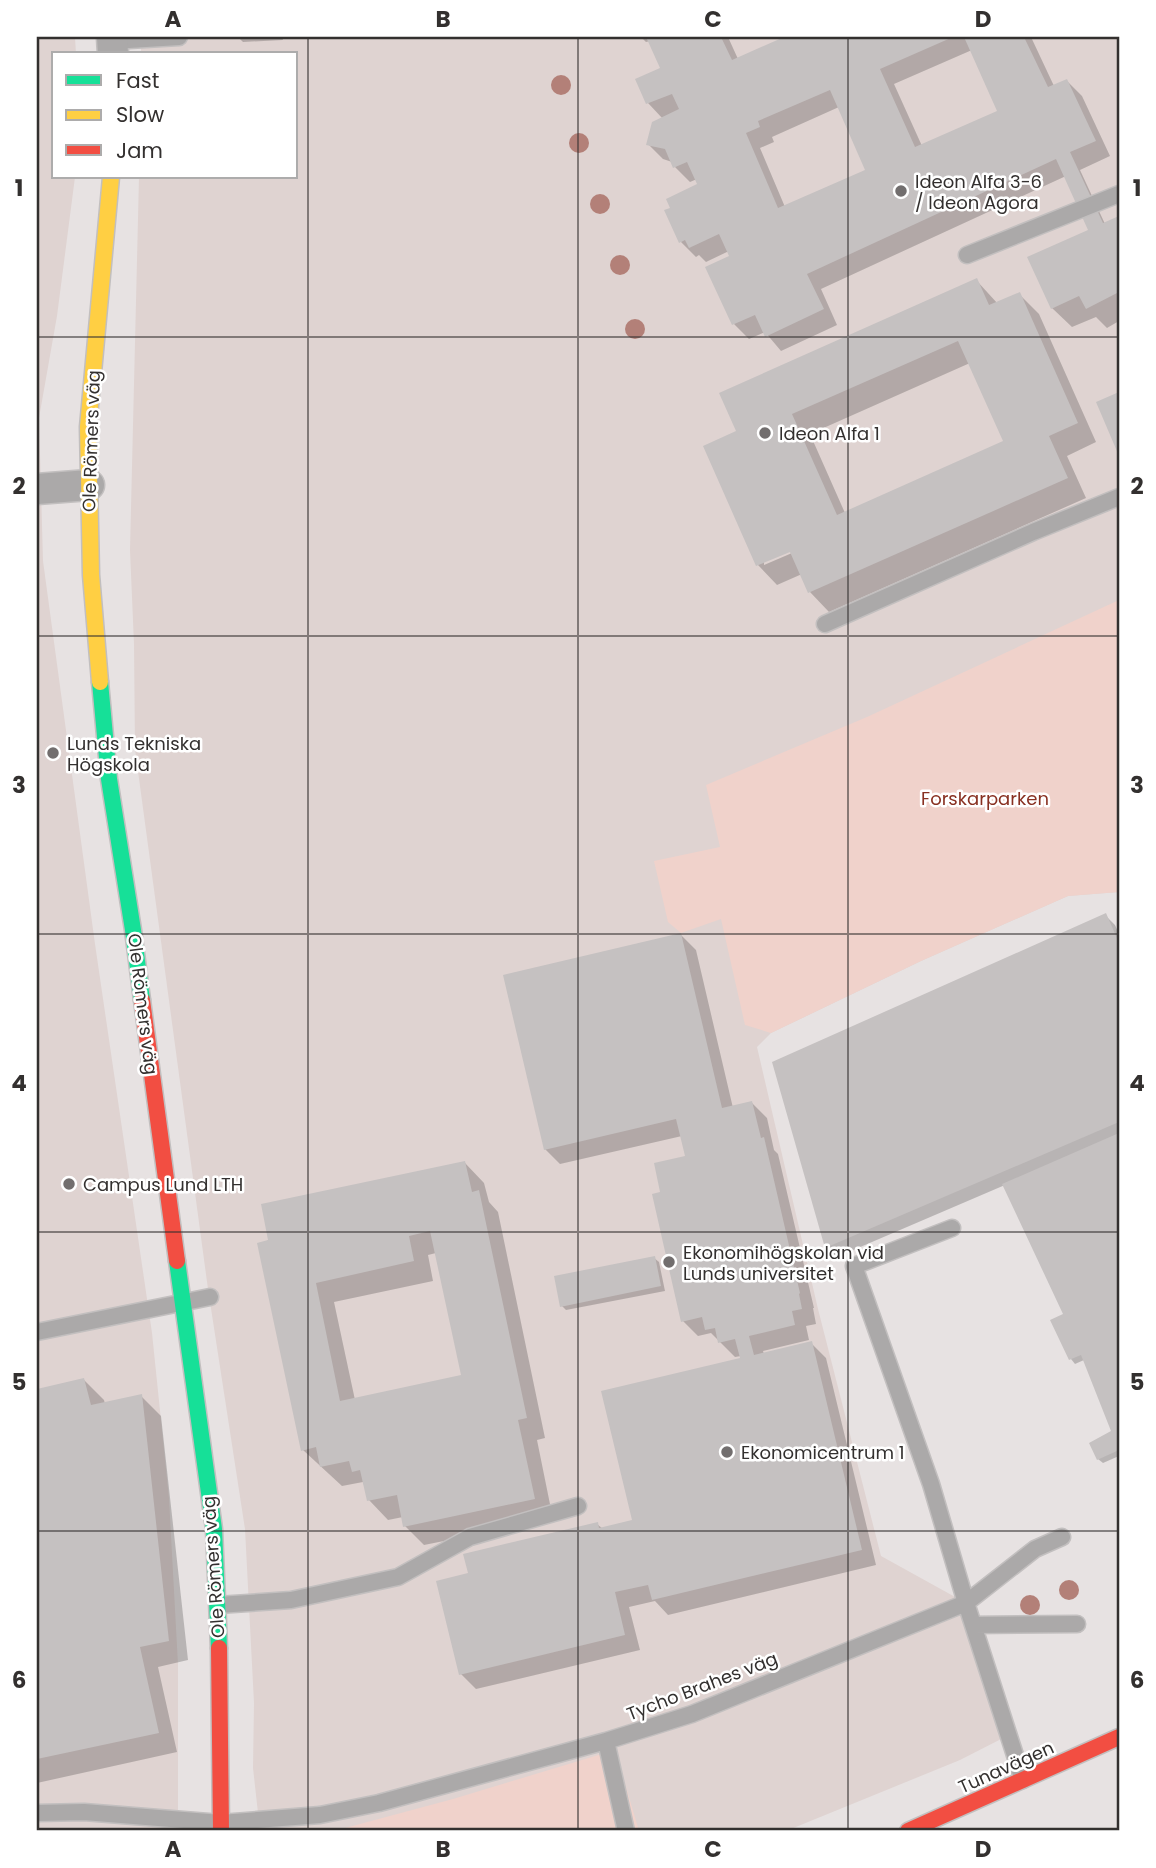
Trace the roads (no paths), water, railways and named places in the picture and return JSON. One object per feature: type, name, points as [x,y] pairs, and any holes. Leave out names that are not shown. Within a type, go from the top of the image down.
[{"type":"street","name":"Ole Römers väg","points":[[111,178],[90,391],[88,442],[91,575],[110,779],[214,1529],[218,1605],[221,1827]]},
{"type":"street","points":[[37,489],[89,485]]},
{"type":"street","name":"Tunavägen","points":[[908,1831],[1119,1737]]},
{"type":"lane","points":[[112,44],[179,37]]},
{"type":"lane","points":[[967,255],[1119,194]]},
{"type":"lane","points":[[825,624],[1021,537],[1119,497]]},
{"type":"lane","points":[[952,1228],[854,1266],[931,1485],[1023,1780]]},
{"type":"lane","points":[[37,1332],[210,1297]]},
{"type":"lane","points":[[218,1605],[291,1601],[398,1577],[470,1537],[578,1506]]},
{"type":"lane","name":"Tycho Brahes väg","points":[[37,1813],[84,1812],[221,1827],[320,1815],[379,1803],[606,1741],[692,1714],[966,1602],[1035,1549],[1062,1537]]},
{"type":"lane","points":[[973,1625],[1077,1624]]},
{"type":"lane","points":[[606,1741],[626,1831]]},
{"type":"place","name":"Ideon Alfa 3-6 / Ideon Agora","points":[[901,191]]},
{"type":"place","name":"Ideon Alfa 1","points":[[765,433]]},
{"type":"place","name":"Lunds Tekniska Högskola","points":[[53,753]]},
{"type":"place","name":"Campus Lund LTH","points":[[69,1184]]},
{"type":"place","name":"Ekonomihögskolan vid Lunds universitet","points":[[669,1262]]},
{"type":"place","name":"Ekonomicentrum 1","points":[[727,1452]]},
{"type":"park label","name":"Forskarparken","points":[[985,798]]}]
